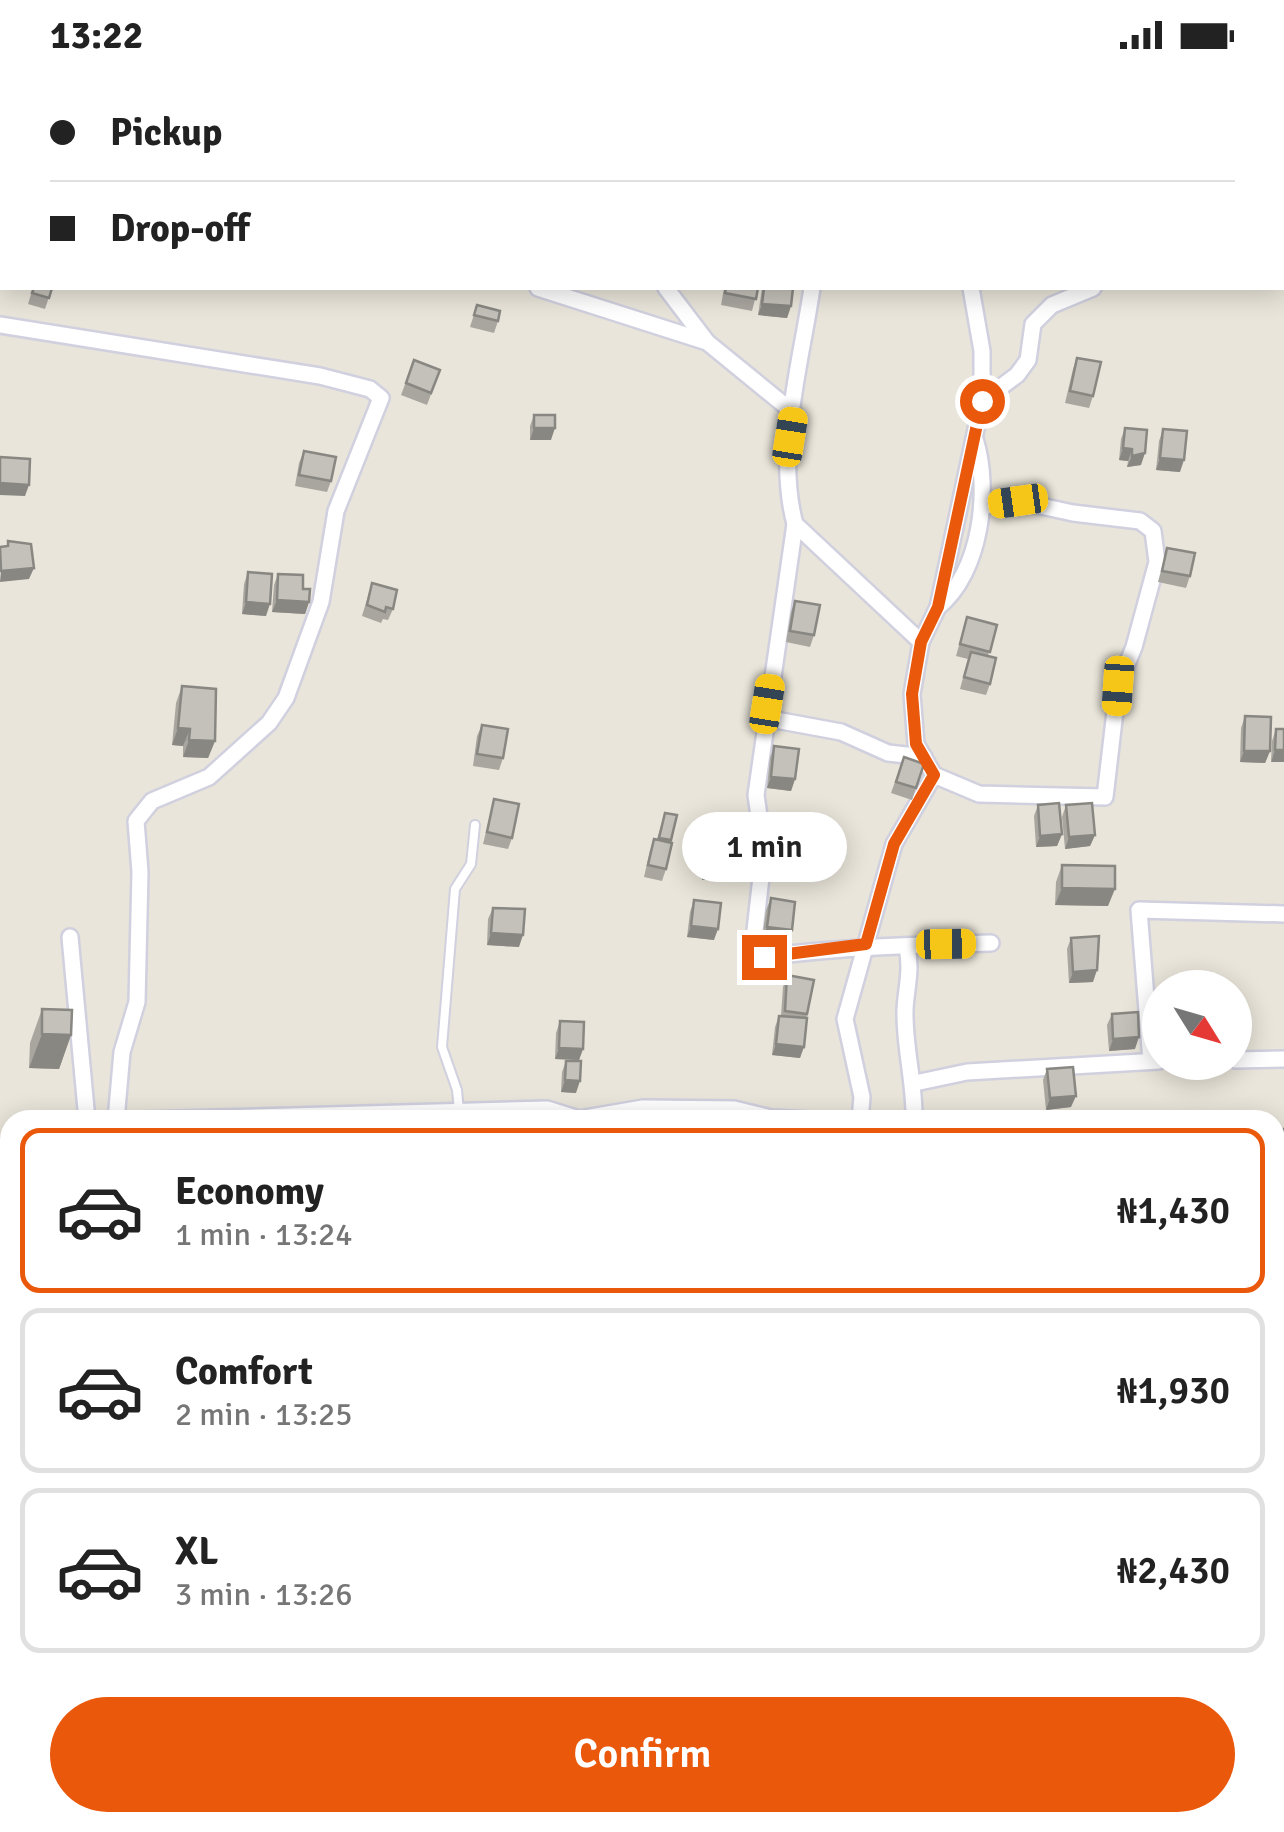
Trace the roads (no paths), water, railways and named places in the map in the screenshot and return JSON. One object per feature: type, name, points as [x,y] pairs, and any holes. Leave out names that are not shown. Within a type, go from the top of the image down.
[{"type":"street","points":[[544,290],[708,342]]},
{"type":"street","points":[[668,290],[708,342],[794,413]]},
{"type":"street","points":[[812,290],[786,492],[795,524],[756,794],[764,851],[754,939],[764,957],[866,944],[907,948],[991,943]]},
{"type":"street","points":[[970,290],[982,351],[982,401],[938,607],[921,642],[912,694],[916,744],[934,775],[979,794],[1085,800],[1104,797],[1118,686],[1134,647],[1157,562],[1153,531],[1140,521],[1018,501],[984,506]]},
{"type":"street","points":[[982,401],[1017,375],[1028,360],[1033,324],[1052,304],[1088,290]]},
{"type":"street","points":[[0,325],[320,376],[370,388],[382,398],[336,511],[321,602],[286,698],[270,723],[209,777],[152,801],[136,821],[140,872],[136,1002],[122,1052],[117,1110]]},
{"type":"street","points":[[938,607],[957,592],[984,506],[985,472],[974,436]]},
{"type":"street","points":[[795,524],[921,642]]},
{"type":"street","points":[[765,718],[841,732],[888,753],[924,757]]},
{"type":"street","points":[[861,1110],[862,1098],[845,1020],[894,844],[934,775]]},
{"type":"street","points":[[1145,970],[1139,910],[1284,914]]},
{"type":"street","points":[[70,938],[85,1110]]},
{"type":"street","points":[[907,948],[912,970],[905,1009],[914,1110]]},
{"type":"street","points":[[1252,1060],[1284,1059]]},
{"type":"street","points":[[914,1082],[967,1072],[1142,1062]]},
{"type":"street","points":[[502,1110],[550,1110]]},
{"type":"street","points":[[612,1110],[738,1110]]},
{"type":"lane","points":[[459,1110],[457,1090],[442,1047],[455,889],[471,864],[475,825]]}]
